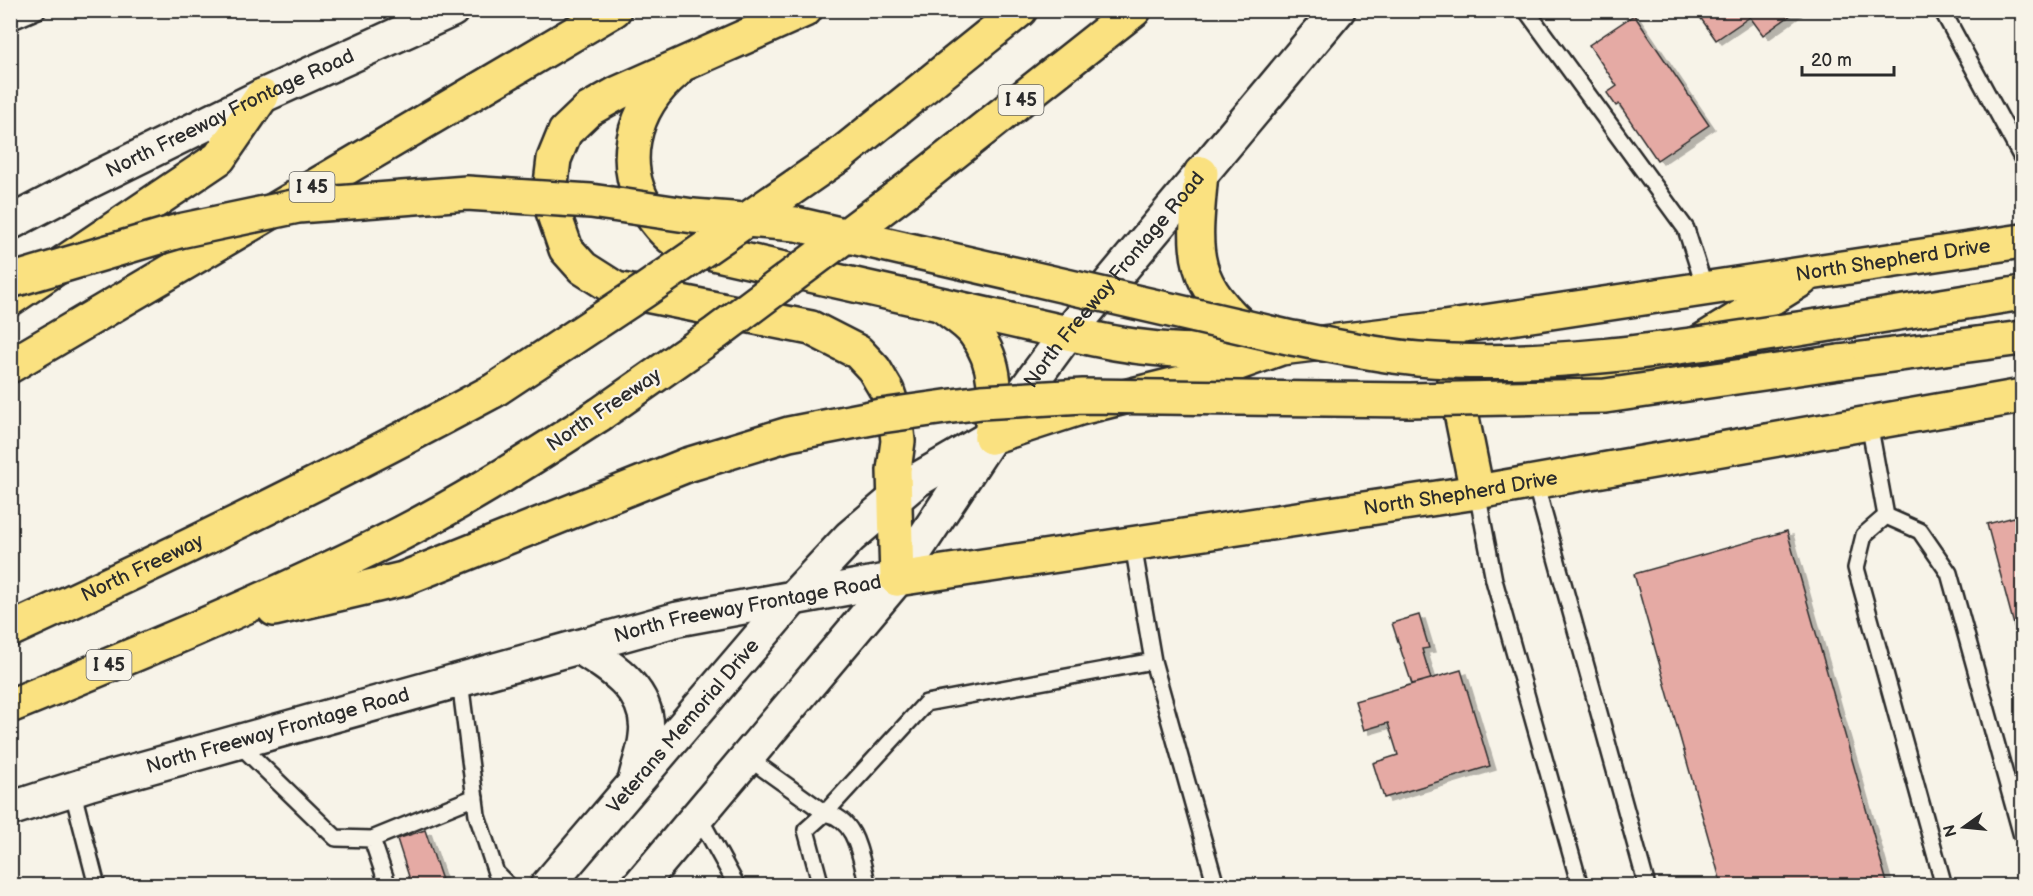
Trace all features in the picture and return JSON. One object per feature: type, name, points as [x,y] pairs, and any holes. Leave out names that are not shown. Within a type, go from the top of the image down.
[{"type":"main road","name":"North Freeway Frontage Road","points":[[10,224],[90,181],[262,96],[452,10]]},
{"type":"main road","name":"I 45","points":[[10,366],[614,10]]},
{"type":"main road","points":[[639,885],[897,579],[894,498],[898,441],[895,414],[887,391],[874,369],[858,352],[812,328],[616,289],[582,268],[566,249],[549,200],[554,159],[565,132],[588,110],[698,57],[805,10]]},
{"type":"main road","name":"North Freeway","points":[[10,630],[189,548],[354,466],[493,391],[644,291],[840,155],[1020,10]]},
{"type":"main road","name":"North Freeway","points":[[10,706],[208,624],[374,547],[524,464],[716,333],[908,189],[1134,10]]},
{"type":"main road","name":"North Freeway Frontage Road","points":[[10,809],[237,742],[581,648],[678,619],[897,579],[991,437],[1068,333],[1338,10]]},
{"type":"main road","points":[[698,57],[674,72],[654,92],[641,115],[632,141],[631,157],[638,193],[662,230],[673,241],[686,247],[1108,343],[1159,351],[1281,348]]},
{"type":"main road","points":[[10,299],[219,158],[262,96]]},
{"type":"main road","points":[[1201,173],[1195,242],[1205,281],[1231,316],[1245,329],[1281,348]]},
{"type":"main road","points":[[10,281],[179,231],[298,206],[467,193],[591,201],[693,216],[796,224],[1292,338],[1366,353],[1419,359],[1525,361],[1601,357],[2022,293]]},
{"type":"main road","name":"North Shepherd Drive","points":[[991,437],[1080,408],[1185,381],[1281,348],[1444,328],[2022,241]]},
{"type":"main road","points":[[1460,404],[1662,366],[1814,272]]},
{"type":"main road","points":[[939,303],[975,332],[990,359],[997,388],[991,437]]},
{"type":"main road","points":[[1444,328],[1477,492]]},
{"type":"main road","points":[[208,624],[403,579],[687,465],[789,434],[881,416],[981,402],[1083,396],[1410,400],[1552,398],[1670,388],[1839,362],[2022,338]]},
{"type":"main road","name":"North Shepherd Drive","points":[[897,579],[1477,492],[2022,396]]},
{"type":"main road","name":"Veterans Memorial Drive","points":[[547,885],[793,598],[850,537],[917,480],[991,437]]},
{"type":"main road","points":[[581,648],[613,668],[631,685],[644,710],[646,736],[634,786]]},
{"type":"lane","points":[[10,22],[38,10]]},
{"type":"lane","points":[[1526,10],[1686,229],[1705,288]]},
{"type":"lane","points":[[1942,10],[2022,159]]},
{"type":"lane","points":[[1869,423],[1886,516]]},
{"type":"lane","points":[[1534,482],[1647,885]]},
{"type":"lane","points":[[1477,492],[1494,580],[1580,885]]},
{"type":"lane","points":[[1886,516],[1920,531],[1949,573],[2022,836]]},
{"type":"lane","points":[[1886,516],[1864,535],[1856,568],[1944,885]]},
{"type":"lane","points":[[1133,545],[1154,661],[1216,885]]},
{"type":"lane","points":[[821,885],[806,830],[825,813],[926,703],[1154,661]]},
{"type":"lane","points":[[460,681],[477,815],[496,873],[509,885]]},
{"type":"lane","points":[[237,742],[336,837],[372,838],[475,797]]},
{"type":"lane","points":[[747,757],[825,813],[838,815],[853,831],[868,885]]},
{"type":"lane","points":[[72,789],[97,885]]},
{"type":"lane","points":[[698,815],[737,885]]},
{"type":"lane","points":[[372,838],[388,885]]},
{"type":"building","points":[[1695,10],[1798,10],[1763,35],[1750,17],[1716,40]]},
{"type":"building","points":[[1634,15],[1709,125],[1657,160],[1619,104],[1616,106],[1607,93],[1617,86],[1589,45]]},
{"type":"building","points":[[2022,515],[2022,655],[1987,524]]},
{"type":"building","points":[[1787,531],[1888,886],[1722,886],[1634,574]]},
{"type":"building","points":[[1419,615],[1429,648],[1422,649],[1431,679],[1412,684],[1392,623]]},
{"type":"building","points":[[1461,670],[1490,766],[1384,798],[1373,763],[1398,755],[1388,723],[1364,730],[1355,701]]},
{"type":"building","points":[[425,830],[444,886],[412,886],[397,839]]}]
